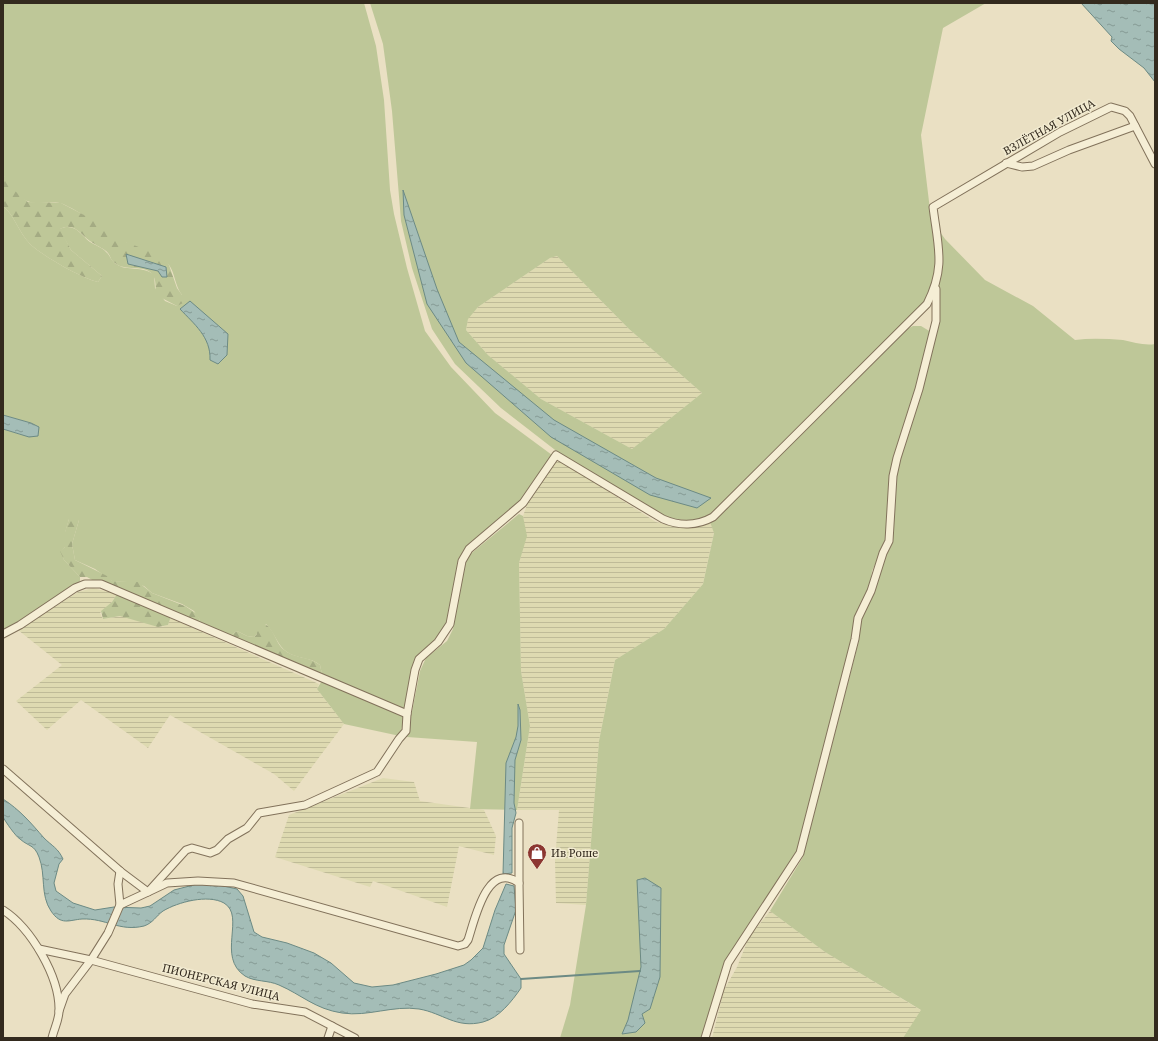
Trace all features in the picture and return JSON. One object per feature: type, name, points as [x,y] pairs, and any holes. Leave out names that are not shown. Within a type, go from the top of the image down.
[{"type":"street","name":"ВЗЛЁТНАЯ УЛИЦА","points":[[936,287],[940,263],[933,207],[1060,132],[1111,107],[1125,111],[1135,126],[1155,164]]},
{"type":"street","points":[[1006,163],[1022,167],[1034,166],[1069,150],[1135,126]]},
{"type":"street","points":[[148,892],[186,850],[192,848],[210,853],[217,850],[228,838],[247,828],[259,813],[305,805],[377,772],[398,739],[406,731],[407,714],[415,670],[419,659],[438,642],[450,624],[462,561],[469,550],[514,513],[523,503],[556,455],[663,519],[671,522],[690,524],[707,521],[713,517],[911,322],[927,304],[936,287]]},
{"type":"street","points":[[705,1038],[728,963],[800,853],[855,639],[858,618],[871,591],[883,553],[889,542],[893,476],[896,458],[919,389],[936,321],[936,287]]},
{"type":"street","points":[[3,634],[20,625],[75,588],[85,584],[101,584],[407,714]]},
{"type":"street","points":[[3,769],[120,871],[148,892]]},
{"type":"street","points":[[519,823],[520,950]]},
{"type":"street","points":[[52,1038],[65,994],[91,960],[108,933],[120,905],[118,884],[120,871]]},
{"type":"street","points":[[120,905],[167,883],[198,881],[234,883],[458,946],[465,944],[468,940],[483,897],[493,883],[502,878],[513,878],[519,883]]},
{"type":"street","points":[[3,910],[20,925],[39,949],[52,976],[59,1011]]},
{"type":"street","name":"ПИОНЕРСКАЯ УЛИЦА","points":[[39,949],[91,960],[252,1004],[305,1012],[355,1038]]},
{"type":"street","points":[[328,1038],[332,1026]]},
{"type":"shaded area","points":[[557,256],[629,329],[702,393],[632,449],[541,399],[488,355],[466,330],[468,318],[478,307],[550,258]]},
{"type":"shaded area","points":[[561,461],[656,522],[678,527],[710,522],[714,532],[703,584],[664,629],[615,660],[599,741],[586,905],[556,903],[555,860],[559,810],[517,810],[530,726],[521,671],[519,563],[526,536],[523,516],[528,502],[552,462]]},
{"type":"shaded area","points":[[93,588],[117,594],[112,602],[100,613],[103,619],[122,616],[161,627],[168,625],[170,618],[319,684],[317,689],[344,724],[294,791],[274,774],[170,715],[148,748],[81,700],[47,730],[16,701],[62,665],[18,630],[78,592]]},
{"type":"shaded area","points":[[383,778],[414,782],[420,801],[484,810],[496,836],[494,855],[459,846],[447,907],[373,881],[370,887],[275,857],[289,815]]},
{"type":"shaded area","points":[[770,911],[825,952],[922,1011],[903,1038],[712,1038],[724,990],[737,967],[749,937]]},
{"type":"green space","points":[[3,3],[364,3],[376,46],[384,100],[390,190],[394,214],[407,268],[425,331],[451,367],[495,413],[552,455],[522,501],[463,553],[453,603],[443,635],[417,658],[400,736],[344,724],[317,689],[323,679],[320,665],[316,662],[287,652],[266,624],[254,637],[247,636],[237,631],[227,638],[198,625],[200,620],[194,611],[182,604],[152,593],[144,586],[127,582],[112,581],[95,569],[75,560],[72,544],[79,520],[69,519],[65,533],[65,547],[61,551],[64,560],[80,577],[80,581],[3,632],[3,429],[22,435],[39,428],[31,423],[3,415],[3,206],[11,215],[30,244],[62,266],[72,271],[98,282],[102,276],[71,250],[59,229],[65,227],[77,230],[90,242],[104,250],[114,263],[125,268],[140,269],[150,272],[154,275],[155,288],[165,301],[177,306],[182,295],[171,268],[161,258],[122,241],[72,208],[63,204],[36,203],[27,201],[19,196],[7,182],[3,174]]},
{"type":"green space","points":[[370,3],[986,3],[943,28],[921,135],[937,268],[926,303],[716,511],[703,518],[691,520],[664,517],[559,453],[501,408],[455,364],[432,329],[412,268],[401,221],[392,111],[383,44]],"holes":[[[557,256],[629,329],[702,393],[632,449],[541,399],[488,355],[466,330],[468,319],[478,307],[550,258]]]},
{"type":"green space","points":[[3,174],[15,191],[28,202],[61,203],[107,227],[126,242],[164,257],[169,265],[177,288],[182,295],[183,303],[177,306],[156,295],[155,279],[149,271],[139,268],[119,266],[113,261],[106,251],[74,228],[65,227],[60,229],[71,250],[102,276],[98,282],[72,271],[36,249],[26,240],[11,215],[3,206]]},
{"type":"green space","points":[[938,229],[945,239],[985,280],[1033,306],[1075,340],[1111,339],[1143,344],[1155,344],[1155,1038],[903,1038],[921,1010],[825,952],[770,911],[803,857],[859,640],[861,619],[885,555],[895,476],[926,370],[942,264]]},
{"type":"green space","points":[[913,326],[921,326],[931,332],[918,386],[895,456],[888,536],[872,571],[869,590],[852,641],[798,851],[724,964],[701,1038],[560,1038],[570,1005],[586,905],[599,741],[615,660],[664,629],[703,584],[714,533],[710,522],[737,498],[907,329]]},
{"type":"green space","points":[[519,514],[523,516],[527,536],[519,563],[521,671],[530,726],[517,810],[470,809],[477,742],[407,737],[420,671],[426,658],[447,641],[453,629],[462,571],[468,556]]},
{"type":"green space","points":[[76,516],[79,520],[72,544],[75,560],[109,577],[112,581],[138,582],[152,593],[185,606],[197,614],[200,620],[198,625],[171,616],[168,625],[158,627],[120,616],[103,619],[101,611],[112,602],[117,594],[87,577],[80,577],[64,560],[60,551],[65,547],[65,532],[69,519]]},
{"type":"green space","points":[[262,623],[269,627],[280,646],[287,652],[311,660],[320,665],[323,679],[227,638],[237,631],[247,636],[254,637],[257,634],[257,628]]},
{"type":"water","points":[[1081,3],[1155,3],[1155,82],[1144,68],[1111,41],[1112,37]]},
{"type":"water","points":[[403,190],[437,289],[459,342],[554,420],[656,478],[711,498],[697,508],[650,495],[551,437],[466,363],[427,304],[404,215]]},
{"type":"water","points":[[126,254],[166,267],[167,277],[162,277],[158,271],[128,264]]},
{"type":"water","points":[[190,301],[228,334],[227,355],[218,364],[210,360],[210,352],[205,338],[180,309]]},
{"type":"water","points":[[3,415],[31,423],[39,427],[38,436],[29,437],[3,429]]},
{"type":"water","points":[[518,704],[520,710],[521,740],[515,760],[514,803],[516,813],[512,828],[512,873],[503,874],[506,763],[516,737],[518,726]]},
{"type":"water","points":[[3,799],[20,812],[59,852],[63,859],[59,864],[54,883],[56,891],[73,903],[95,910],[114,907],[141,908],[150,906],[174,890],[201,883],[237,889],[243,896],[254,932],[262,937],[287,943],[314,953],[331,963],[354,983],[372,987],[393,985],[464,965],[483,948],[495,910],[506,884],[514,886],[516,910],[504,945],[504,954],[521,979],[521,988],[500,1013],[489,1020],[473,1024],[457,1022],[428,1011],[409,1008],[361,1014],[342,1013],[316,1005],[279,985],[245,976],[237,968],[233,958],[231,948],[233,927],[230,909],[224,903],[217,900],[202,899],[185,902],[163,911],[144,926],[127,927],[91,919],[65,921],[58,919],[51,911],[45,898],[39,857],[33,848],[18,838],[3,817]]},
{"type":"water","points":[[645,878],[661,888],[660,977],[650,1009],[642,1014],[645,1023],[636,1032],[622,1034],[628,1020],[641,967],[637,880]]},
{"type":"waterway","points":[[521,979],[640,971]]},
{"type":"place","name":"Ив Роше","points":[[537,870]]}]
